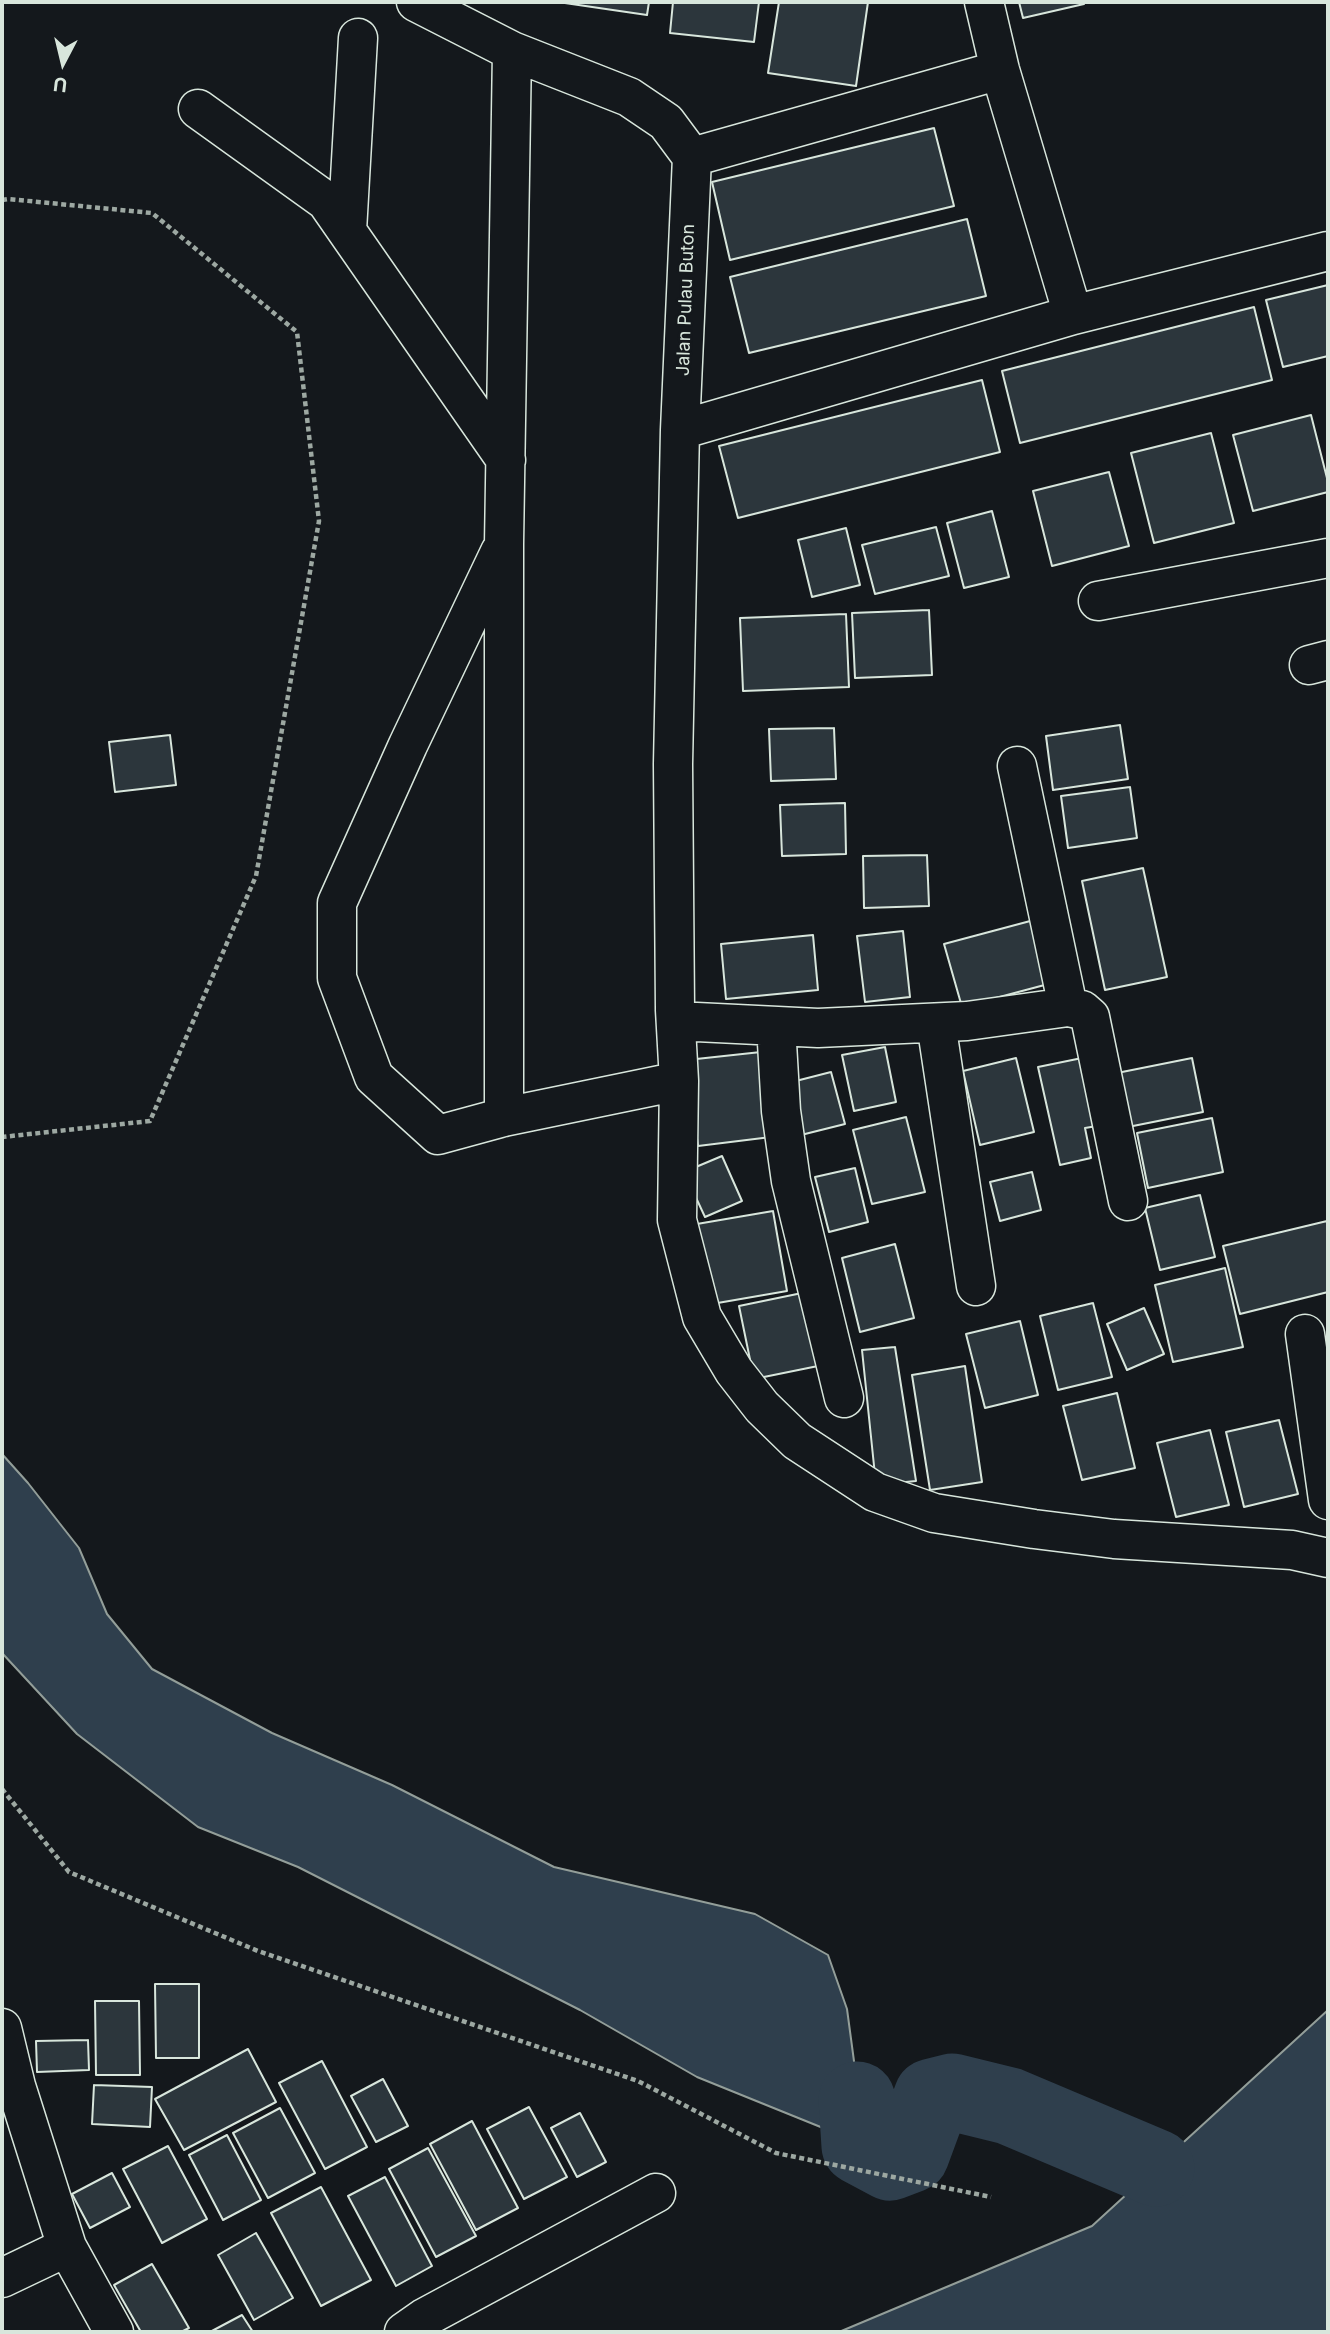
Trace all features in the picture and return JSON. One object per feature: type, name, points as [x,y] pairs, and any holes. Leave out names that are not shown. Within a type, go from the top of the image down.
[{"type":"street","points":[[416,2],[512,51],[629,97],[666,122],[692,157],[1000,70]]},
{"type":"street","points":[[984,2],[1000,70],[1073,315]]},
{"type":"street","points":[[347,231],[358,38]]},
{"type":"street","points":[[504,1117],[504,544],[512,51]]},
{"type":"street","points":[[198,109],[326,201],[506,460]]},
{"type":"street","name":"Jalan Pulau Buton","points":[[692,157],[680,430],[673,764],[678,1082],[677,1220],[702,1317],[734,1371],[762,1407],[797,1441],[875,1492],[934,1513],[1034,1529],[1114,1539],[1292,1550],[1328,1558]]},
{"type":"street","points":[[680,430],[1073,315],[1328,251]]},
{"type":"street","points":[[504,544],[408,745],[337,903],[337,978],[374,1077],[438,1135],[504,1117],[678,1082]]},
{"type":"street","points":[[1098,601],[1328,558]]},
{"type":"street","points":[[1017,766],[1069,1007]]},
{"type":"street","points":[[676,1021],[818,1028],[967,1021],[1069,1007],[1082,1010],[1090,1017],[1128,1201]]},
{"type":"street","points":[[936,1023],[976,1286]]},
{"type":"street","points":[[776,1026],[781,1111],[791,1181],[844,1398]]},
{"type":"street","points":[[1305,1335],[1328,1500]]},
{"type":"street","points":[[2,2028],[16,2086],[67,2247],[114,2332]]},
{"type":"street","points":[[404,2332],[424,2318],[656,2193]]},
{"type":"street","points":[[2,2278],[67,2247]]},
{"type":"path","points":[[2,200],[152,213],[297,332],[319,521],[256,876],[150,1121],[2,1137]]},
{"type":"path","points":[[2,1789],[69,1872],[258,1951],[638,2081],[776,2153],[990,2197]]},
{"type":"water","points":[[2,1454],[79,1548],[107,1614],[152,1669],[272,1733],[392,1785],[554,1867],[755,1914],[828,1955],[847,2009],[858,2091],[854,2119],[828,2130],[697,2077],[580,2010],[298,1867],[198,1827],[77,1734],[2,1653]]},
{"type":"water","points":[[1328,2010],[1328,2332],[839,2332],[1092,2226]]},
{"type":"building","points":[[558,2],[649,2],[647,15]]},
{"type":"building","points":[[673,2],[759,2],[754,42],[670,33]]},
{"type":"building","points":[[779,2],[868,2],[856,86],[768,73]]},
{"type":"building","points":[[1019,2],[1083,2],[1084,4],[1023,18]]},
{"type":"building","points":[[934,128],[954,206],[730,260],[712,182]]},
{"type":"building","points":[[967,219],[986,296],[749,353],[730,277]]},
{"type":"building","points":[[1328,285],[1328,356],[1283,367],[1266,300]]},
{"type":"building","points":[[1254,307],[1272,380],[1020,443],[1002,371]]},
{"type":"building","points":[[982,380],[1000,452],[738,518],[719,446]]},
{"type":"building","points":[[1311,415],[1328,482],[1328,492],[1253,511],[1233,435]]},
{"type":"building","points":[[1211,433],[1234,523],[1154,543],[1131,453]]},
{"type":"building","points":[[1109,472],[1129,546],[1052,566],[1033,491]]},
{"type":"building","points":[[992,511],[1009,577],[964,588],[947,523]]},
{"type":"building","points":[[936,527],[949,576],[875,594],[862,545]]},
{"type":"building","points":[[846,528],[860,585],[812,597],[798,540]]},
{"type":"building","points":[[929,610],[932,675],[855,678],[852,613]]},
{"type":"building","points":[[846,614],[849,687],[743,691],[740,618]]},
{"type":"building","points":[[1120,725],[1128,779],[1053,790],[1046,736]]},
{"type":"building","points":[[834,728],[836,779],[771,781],[769,729]]},
{"type":"building","points":[[170,735],[176,785],[115,792],[109,742]]},
{"type":"building","points":[[1130,787],[1137,838],[1068,848],[1061,796]]},
{"type":"building","points":[[845,803],[846,854],[782,856],[780,805]]},
{"type":"building","points":[[927,855],[929,906],[864,908],[863,856]]},
{"type":"building","points":[[1143,868],[1167,977],[1105,990],[1082,881]]},
{"type":"building","points":[[1034,920],[1052,983],[962,1007],[944,944]]},
{"type":"building","points":[[903,931],[910,997],[865,1002],[857,936]]},
{"type":"building","points":[[813,935],[818,990],[726,999],[721,944]]},
{"type":"building","points":[[885,1047],[896,1102],[854,1111],[842,1055]]},
{"type":"building","points":[[761,1052],[771,1137],[698,1146],[687,1060]]},
{"type":"building","points":[[1016,1058],[1034,1132],[980,1145],[963,1071]]},
{"type":"building","points":[[1082,1058],[1097,1126],[1085,1128],[1091,1158],[1060,1165],[1038,1067]]},
{"type":"building","points":[[1192,1058],[1203,1112],[1128,1127],[1117,1073]]},
{"type":"building","points":[[831,1072],[845,1124],[801,1135],[788,1083]]},
{"type":"building","points":[[906,1117],[925,1192],[872,1204],[853,1130]]},
{"type":"building","points":[[1212,1118],[1223,1172],[1148,1188],[1137,1133]]},
{"type":"building","points":[[722,1156],[742,1201],[705,1217],[684,1172]]},
{"type":"building","points":[[855,1168],[868,1222],[829,1232],[815,1177]]},
{"type":"building","points":[[1032,1172],[1041,1210],[1000,1221],[990,1182]]},
{"type":"building","points":[[1200,1195],[1215,1257],[1160,1270],[1145,1208]]},
{"type":"building","points":[[773,1211],[787,1291],[706,1305],[691,1225]]},
{"type":"building","points":[[1327,1221],[1328,1292],[1240,1314],[1223,1246]]},
{"type":"building","points":[[895,1244],[914,1318],[860,1332],[842,1258]]},
{"type":"building","points":[[1225,1268],[1243,1347],[1173,1362],[1155,1285]]},
{"type":"building","points":[[802,1293],[818,1366],[754,1379],[739,1306]]},
{"type":"building","points":[[1093,1303],[1112,1377],[1058,1390],[1040,1316]]},
{"type":"building","points":[[1144,1308],[1164,1354],[1127,1370],[1107,1324]]},
{"type":"building","points":[[1020,1321],[1038,1395],[985,1408],[966,1334]]},
{"type":"building","points":[[895,1347],[916,1481],[876,1485],[862,1350]]},
{"type":"building","points":[[965,1366],[982,1482],[930,1490],[912,1375]]},
{"type":"building","points":[[1117,1393],[1135,1468],[1082,1480],[1063,1406]]},
{"type":"building","points":[[1279,1420],[1298,1494],[1244,1507],[1226,1432]]},
{"type":"building","points":[[1210,1430],[1229,1505],[1176,1517],[1157,1443]]},
{"type":"building","points":[[155,1984],[199,1984],[199,2058],[156,2058]]},
{"type":"building","points":[[95,2001],[139,2001],[140,2075],[96,2075]]},
{"type":"building","points":[[88,2040],[89,2070],[37,2072],[36,2041]]},
{"type":"building","points":[[248,2049],[276,2102],[184,2150],[155,2099]]},
{"type":"building","points":[[322,2061],[367,2147],[325,2169],[279,2083]]},
{"type":"building","points":[[383,2079],[408,2126],[376,2142],[351,2096]]},
{"type":"building","points":[[94,2085],[152,2087],[150,2127],[92,2124]]},
{"type":"building","points":[[529,2107],[567,2177],[524,2199],[487,2129]]},
{"type":"building","points":[[280,2108],[315,2173],[268,2198],[233,2133]]},
{"type":"building","points":[[580,2113],[606,2162],[577,2177],[551,2128]]},
{"type":"building","points":[[472,2121],[518,2208],[476,2230],[430,2144]]},
{"type":"building","points":[[227,2135],[261,2200],[223,2220],[189,2155]]},
{"type":"building","points":[[168,2146],[207,2219],[162,2243],[123,2169]]},
{"type":"building","points":[[428,2148],[476,2236],[436,2257],[389,2169]]},
{"type":"building","points":[[112,2173],[130,2207],[90,2228],[72,2194]]},
{"type":"building","points":[[385,2177],[432,2266],[396,2286],[348,2196]]},
{"type":"building","points":[[321,2187],[371,2280],[321,2306],[271,2213]]},
{"type":"building","points":[[256,2233],[293,2298],[254,2320],[218,2255]]},
{"type":"building","points":[[152,2264],[189,2328],[181,2332],[141,2332],[114,2285]]},
{"type":"building","points":[[242,2315],[253,2332],[210,2332]]},
{"type":"waterway","points":[[857,2100],[860,2146],[890,2162],[911,2154],[932,2097],[952,2092],[1009,2106],[1156,2168]]}]
